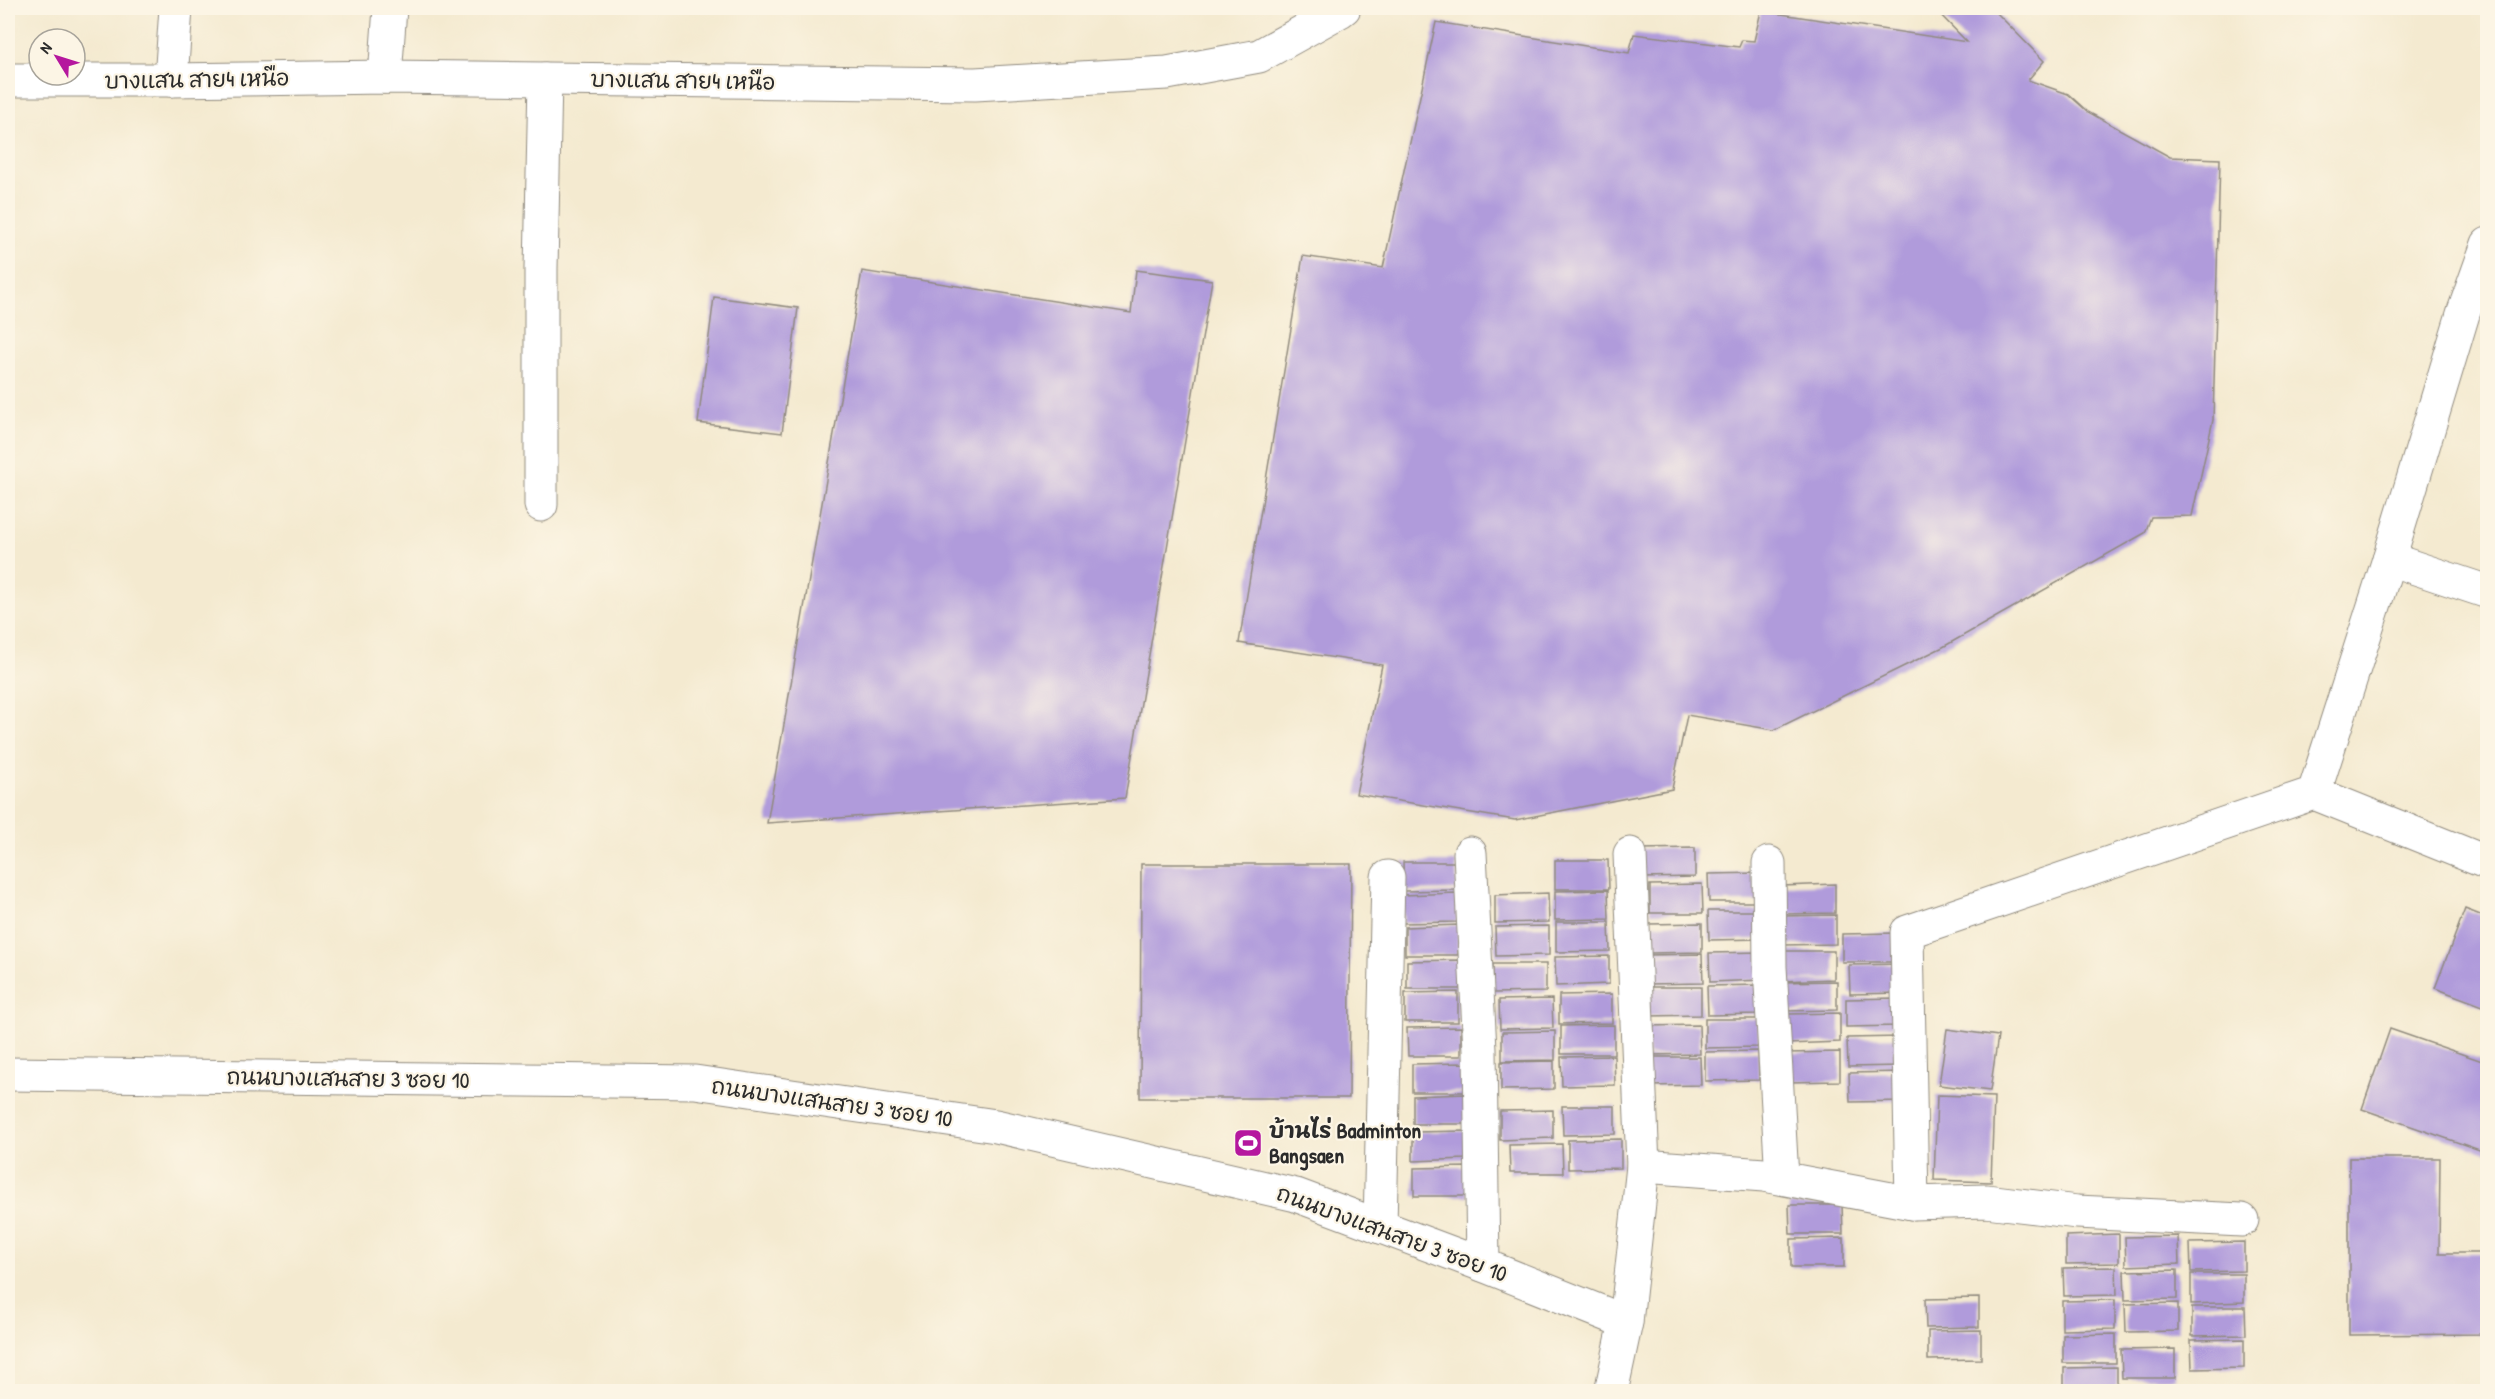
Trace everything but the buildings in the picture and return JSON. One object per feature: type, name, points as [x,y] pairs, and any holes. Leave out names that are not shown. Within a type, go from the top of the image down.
[{"type":"street","points":[[171,80],[176,8]]},
{"type":"street","points":[[385,77],[390,8]]},
{"type":"street","name":"บางแสน สาย4 เหนือ","points":[[8,80],[385,77],[975,84],[1167,73],[1259,56],[1344,8]]},
{"type":"street","points":[[541,505],[540,269],[545,78]]},
{"type":"street","points":[[2314,793],[2389,559],[2475,318],[2487,244]]},
{"type":"street","points":[[2389,559],[2487,592]]},
{"type":"street","points":[[1912,1203],[1907,932],[2314,793],[2487,863]]},
{"type":"street","points":[[1470,853],[1480,1050],[1482,1265]]},
{"type":"street","points":[[1611,1392],[1626,1322],[1643,1166],[1630,855]]},
{"type":"street","points":[[1769,864],[1770,967],[1782,1178]]},
{"type":"street","points":[[1380,1227],[1388,877]]},
{"type":"street","name":"ถนนบางแสนสาย 3 ซอย 10","points":[[8,1074],[695,1082],[996,1126],[1296,1195],[1626,1322]]},
{"type":"street","points":[[1643,1166],[1782,1178],[1912,1203],[1986,1201],[2077,1212],[2242,1220]]},
{"type":"place","name":"บ้านไร่ Badminton Bangsaen","points":[[1248,1143]]}]
